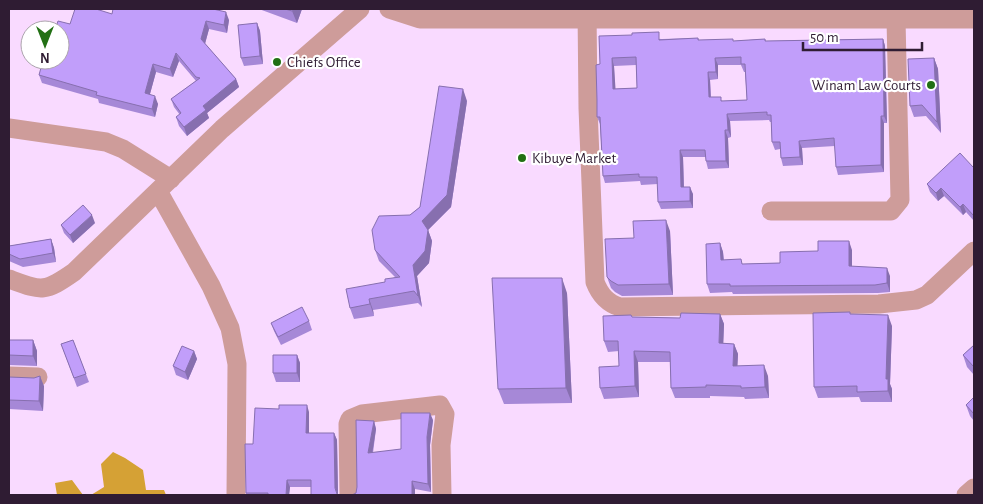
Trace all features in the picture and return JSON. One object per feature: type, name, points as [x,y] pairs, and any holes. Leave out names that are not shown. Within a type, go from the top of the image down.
[{"type":"street","points":[[9,280],[41,289],[62,281],[74,272],[222,129],[360,9]]},
{"type":"street","points":[[389,9],[420,19],[492,14],[899,12],[974,19]]},
{"type":"street","points":[[771,211],[891,211],[900,200],[899,12]]},
{"type":"street","points":[[587,14],[588,108],[595,282],[599,291],[608,302],[620,307],[753,307],[878,304],[916,300],[927,295],[974,251]]},
{"type":"street","points":[[9,128],[106,142],[123,149],[165,185],[230,328],[237,364],[236,495]]},
{"type":"street","points":[[9,376],[38,377]]},
{"type":"street","points":[[348,495],[348,424],[350,419],[362,414],[440,405],[445,414],[441,445],[442,495]]},
{"type":"street","points":[[966,495],[974,488]]},
{"type":"shaded area","points":[[113,452],[143,470],[146,490],[164,490],[166,495],[91,495],[104,487],[101,464]]},
{"type":"shaded area","points":[[72,480],[83,495],[57,495],[55,483]]},
{"type":"building","points":[[75,9],[96,9],[112,14],[113,9],[213,9],[226,12],[224,25],[206,21],[201,39],[236,79],[203,106],[206,110],[184,127],[176,117],[181,113],[171,99],[200,78],[196,77],[176,53],[170,69],[153,64],[145,93],[155,96],[152,109],[96,95],[97,92],[39,75],[40,70],[70,70],[70,24]]},
{"type":"building","points":[[257,23],[260,56],[241,58],[238,25]]},
{"type":"building","points":[[659,32],[659,40],[698,38],[698,40],[733,39],[733,41],[765,39],[765,41],[883,39],[884,116],[881,116],[881,165],[836,167],[834,138],[799,141],[800,157],[781,158],[780,142],[772,142],[771,115],[767,115],[767,112],[727,114],[728,130],[725,130],[726,161],[706,161],[705,150],[680,150],[681,187],[690,187],[690,201],[658,202],[657,177],[639,177],[639,174],[603,176],[600,117],[597,117],[596,65],[600,64],[599,36],[632,35],[632,33]],"holes":[[[636,57],[637,88],[613,89],[612,58]],[[741,57],[741,64],[745,64],[747,100],[721,101],[721,97],[709,97],[708,72],[716,72],[715,58]]]},
{"type":"building","points":[[934,58],[937,122],[922,105],[910,106],[908,59]]},
{"type":"building","points":[[439,86],[463,89],[447,195],[422,221],[428,230],[425,251],[413,265],[418,296],[414,291],[369,299],[370,304],[350,308],[346,289],[385,282],[385,279],[400,277],[375,250],[372,230],[379,216],[410,215],[420,207]]},
{"type":"building","points":[[960,153],[974,166],[974,216],[963,204],[960,207],[941,188],[936,193],[927,184]]},
{"type":"building","points":[[83,205],[92,215],[70,235],[61,225]]},
{"type":"building","points":[[666,220],[669,284],[618,285],[611,281],[607,277],[605,239],[634,238],[633,221]]},
{"type":"building","points":[[51,239],[53,253],[20,259],[9,254],[9,246]]},
{"type":"building","points":[[818,241],[849,241],[849,266],[887,268],[887,283],[875,285],[730,286],[730,284],[707,284],[706,244],[720,243],[721,260],[741,259],[742,264],[780,263],[780,252],[818,251]]},
{"type":"building","points":[[492,278],[562,278],[566,388],[498,389]]},
{"type":"building","points":[[302,307],[309,321],[278,337],[271,323]]},
{"type":"building","points":[[850,312],[850,314],[888,315],[886,379],[888,379],[888,391],[857,392],[857,386],[814,387],[813,313]]},
{"type":"building","points":[[681,313],[720,314],[719,343],[734,344],[733,366],[764,365],[765,387],[741,388],[741,386],[706,385],[706,387],[671,388],[670,352],[634,351],[635,386],[600,388],[599,367],[619,366],[618,341],[604,341],[603,316],[631,315],[632,317],[680,318]]},
{"type":"building","points":[[9,340],[33,340],[33,356],[9,355]]},
{"type":"building","points":[[73,340],[86,374],[74,378],[61,344]]},
{"type":"building","points":[[974,345],[974,367],[963,355]]},
{"type":"building","points":[[182,346],[194,351],[185,372],[173,366]]},
{"type":"building","points":[[273,355],[297,355],[297,373],[273,373]]},
{"type":"building","points":[[40,376],[39,401],[9,400],[9,377],[34,378]]},
{"type":"building","points":[[974,397],[974,414],[966,405]]},
{"type":"building","points":[[279,405],[307,405],[306,433],[334,433],[335,488],[339,495],[311,495],[311,480],[287,480],[286,495],[246,493],[245,444],[253,444],[255,408],[279,409]]},
{"type":"building","points":[[401,413],[430,413],[427,437],[428,484],[412,481],[412,495],[352,495],[356,493],[357,487],[356,420],[374,421],[368,453],[401,449]]},
{"type":"place","name":"Chiefs Office","points":[[277,62]]},
{"type":"place","name":"Winam Law Courts","points":[[931,85]]},
{"type":"place","name":"Kibuye Market","points":[[522,158]]}]
